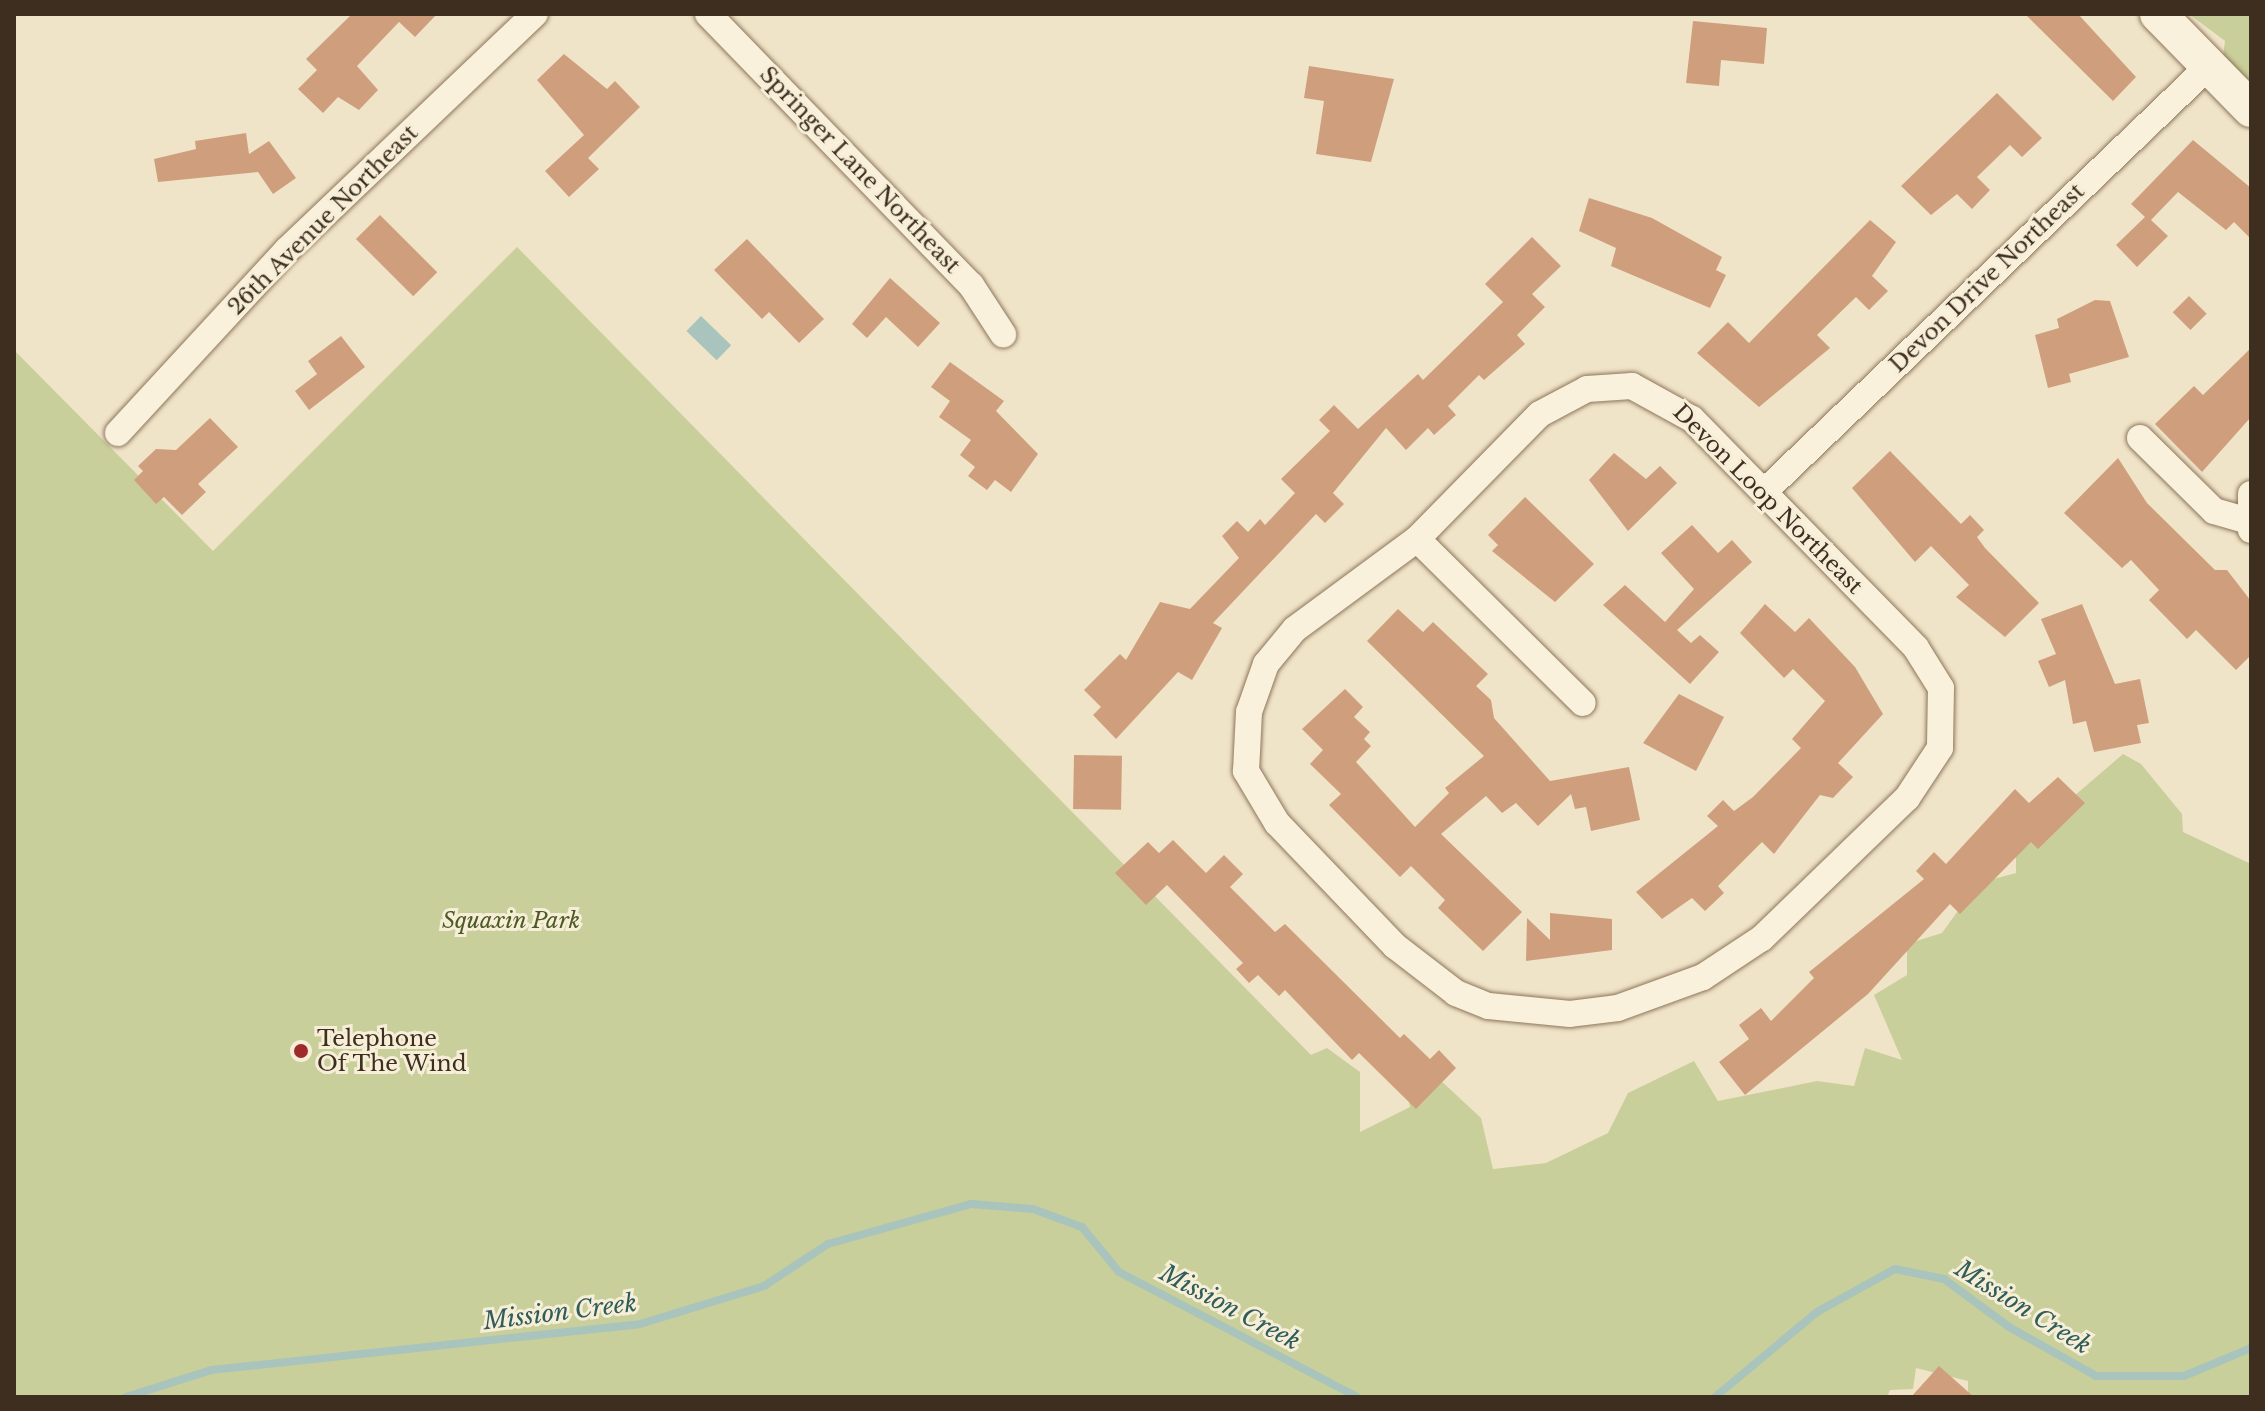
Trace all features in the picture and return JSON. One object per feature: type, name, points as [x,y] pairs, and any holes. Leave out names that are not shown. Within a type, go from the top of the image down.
[{"type":"street","name":"26th Avenue Northeast","points":[[118,433],[287,250],[535,14]]},
{"type":"street","name":"Springer Lane Northeast","points":[[708,14],[971,285],[1003,334]]},
{"type":"street","points":[[2158,14],[2251,109]]},
{"type":"street","name":"Devon Drive Northeast","points":[[1765,491],[2209,66]]},
{"type":"street","name":"Devon Loop Northeast","points":[[1632,386],[1672,403],[1765,491],[1931,669],[1944,707],[1940,748],[1907,798],[1762,938],[1662,995],[1582,1013],[1488,1006],[1426,972],[1296,846],[1246,771],[1249,712],[1266,664],[1295,629],[1417,539],[1540,414],[1587,389],[1632,386]]},
{"type":"street","points":[[2140,438],[2214,511],[2250,525],[2251,494]]},
{"type":"street","points":[[1417,539],[1583,703]]},
{"type":"green space","points":[[2189,14],[2251,14],[2251,81],[2222,64],[2225,41]]},
{"type":"green space","name":"Squaxin Park","points":[[517,247],[1311,1055],[1327,1048],[1360,1072],[1360,1132],[1410,1107],[1408,1096],[1438,1078],[1481,1118],[1493,1169],[1546,1163],[1608,1133],[1628,1093],[1694,1061],[1718,1101],[1817,1081],[1854,1086],[1865,1048],[1902,1060],[1874,995],[1907,975],[1907,944],[1942,933],[1978,883],[2016,873],[2016,846],[2123,754],[2141,764],[2182,814],[2183,832],[2251,864],[2251,1397],[1968,1397],[1968,1381],[1916,1368],[1913,1389],[1890,1390],[1887,1397],[14,1397],[14,350],[213,551]]},
{"type":"water","points":[[701,316],[731,345],[717,360],[686,331]]},
{"type":"building","points":[[352,14],[437,14],[415,37],[399,22],[357,66],[378,90],[359,110],[338,97],[323,113],[298,89],[317,70],[306,59]]},
{"type":"building","points":[[2025,14],[2078,14],[2136,77],[2113,101]]},
{"type":"building","points":[[1693,21],[1767,28],[1764,64],[1721,60],[1719,86],[1686,83]]},
{"type":"building","points":[[564,54],[607,89],[615,81],[640,107],[588,158],[599,169],[569,197],[545,171],[584,135],[537,80]]},
{"type":"building","points":[[1309,66],[1394,79],[1371,162],[1316,154],[1324,101],[1304,98]]},
{"type":"building","points":[[1997,93],[2042,138],[2022,157],[2010,145],[1977,177],[1990,190],[1972,209],[1957,194],[1931,215],[1901,186]]},
{"type":"building","points":[[246,133],[249,154],[269,141],[296,178],[273,194],[258,172],[158,182],[154,159],[196,149],[195,141]]},
{"type":"building","points":[[2193,140],[2251,188],[2251,239],[2234,222],[2226,230],[2178,192],[2151,220],[2168,236],[2137,267],[2116,245],[2145,217],[2131,204]]},
{"type":"building","points":[[1589,198],[1652,218],[1722,257],[1716,270],[1726,275],[1710,308],[1611,266],[1616,248],[1579,231]]},
{"type":"building","points":[[380,215],[437,272],[413,296],[356,239]]},
{"type":"building","points":[[1870,220],[1896,242],[1872,276],[1888,291],[1869,310],[1856,297],[1817,335],[1830,348],[1759,407],[1697,353],[1728,322],[1749,343]]},
{"type":"building","points":[[1532,237],[1561,266],[1532,294],[1545,307],[1517,335],[1525,344],[1484,380],[1479,375],[1448,406],[1456,415],[1434,435],[1428,428],[1406,450],[1386,428],[1333,493],[1344,504],[1325,523],[1316,514],[1213,623],[1222,628],[1192,680],[1178,672],[1116,739],[1093,715],[1101,707],[1084,690],[1120,654],[1126,660],[1160,602],[1190,609],[1239,558],[1222,536],[1237,521],[1248,532],[1260,519],[1265,525],[1295,493],[1281,479],[1330,431],[1319,420],[1334,405],[1358,429],[1418,374],[1423,380],[1503,302],[1485,284]]},
{"type":"building","points":[[747,239],[824,319],[799,343],[769,312],[762,319],[714,270]]},
{"type":"building","points":[[890,278],[940,323],[918,347],[886,317],[867,338],[852,324]]},
{"type":"building","points":[[2189,296],[2207,314],[2190,330],[2173,312]]},
{"type":"building","points":[[2095,300],[2110,301],[2129,357],[2069,374],[2071,382],[2048,388],[2035,335],[2059,328],[2057,319]]},
{"type":"building","points":[[341,336],[365,367],[309,410],[295,391],[317,374],[308,361]]},
{"type":"building","points":[[2251,348],[2251,417],[2202,472],[2155,424],[2194,386],[2203,395]]},
{"type":"building","points":[[950,362],[1004,401],[996,411],[1038,454],[1011,492],[995,480],[987,490],[968,476],[975,467],[960,455],[971,440],[939,417],[950,401],[931,387]]},
{"type":"building","points":[[210,418],[238,447],[198,484],[206,492],[182,515],[164,497],[156,504],[134,480],[143,471],[138,466],[156,449],[176,450]]},
{"type":"building","points":[[1890,451],[1961,524],[1970,515],[1984,530],[1977,537],[1985,548],[2039,603],[2005,637],[1956,597],[1969,585],[1931,546],[1915,562],[1852,488]]},
{"type":"building","points":[[1614,453],[1646,479],[1660,466],[1677,483],[1628,531],[1589,480]]},
{"type":"building","points":[[2118,458],[2147,503],[2215,570],[2227,570],[2251,601],[2251,655],[2236,670],[2196,630],[2187,639],[2149,600],[2159,590],[2131,560],[2122,568],[2064,513]]},
{"type":"building","points":[[1525,497],[1594,564],[1555,602],[1492,551],[1498,545],[1488,535]]},
{"type":"building","points":[[1692,525],[1718,553],[1732,540],[1752,562],[1677,630],[1691,643],[1700,635],[1719,652],[1690,684],[1603,605],[1625,585],[1665,622],[1694,589],[1661,553]]},
{"type":"building","points":[[1765,604],[1795,632],[1809,618],[1855,667],[1883,714],[1838,763],[1853,777],[1833,798],[1820,795],[1774,854],[1762,842],[1718,886],[1724,893],[1705,911],[1692,898],[1662,919],[1636,892],[1718,826],[1707,816],[1723,800],[1734,811],[1753,797],[1801,748],[1792,739],[1825,701],[1793,669],[1784,678],[1740,633]]},
{"type":"building","points":[[2082,604],[2115,684],[2140,679],[2149,723],[2137,725],[2141,743],[2094,752],[2086,721],[2073,724],[2065,680],[2049,687],[2038,661],[2056,654],[2041,619]]},
{"type":"building","points":[[1398,609],[1423,632],[1433,622],[1488,674],[1476,686],[1491,700],[1494,718],[1550,781],[1629,767],[1640,820],[1591,831],[1586,807],[1575,809],[1571,794],[1538,826],[1516,803],[1502,813],[1486,796],[1441,834],[1522,912],[1483,951],[1438,908],[1445,900],[1411,866],[1400,877],[1329,805],[1341,794],[1310,764],[1323,750],[1302,729],[1345,689],[1363,707],[1354,717],[1370,732],[1364,739],[1371,746],[1356,762],[1415,827],[1449,793],[1445,788],[1484,756],[1367,641]]},
{"type":"building","points":[[1679,694],[1724,717],[1696,771],[1643,743]]},
{"type":"building","points":[[1074,755],[1122,756],[1121,810],[1073,809]]},
{"type":"building","points":[[2058,777],[2085,803],[2038,849],[2031,842],[1960,914],[1950,904],[1868,994],[1745,1095],[1719,1062],[1749,1039],[1739,1025],[1761,1008],[1771,1021],[1814,978],[1809,972],[1924,879],[1916,871],[1934,852],[1946,864],[2015,789],[2029,803]]},
{"type":"building","points":[[1173,840],[1206,873],[1224,855],[1243,874],[1230,887],[1275,932],[1285,924],[1400,1038],[1404,1034],[1430,1059],[1439,1050],[1456,1068],[1416,1109],[1359,1053],[1352,1060],[1285,990],[1279,996],[1258,975],[1249,983],[1236,969],[1243,963],[1167,885],[1146,905],[1115,873],[1148,842],[1159,853]]},
{"type":"building","points":[[1550,913],[1612,919],[1612,950],[1526,961],[1527,918],[1550,940]]},
{"type":"building","points":[[1939,1366],[1974,1397],[1911,1397]]},
{"type":"waterway","name":"Mission Creek","points":[[126,1397],[211,1370],[640,1324],[764,1286],[828,1244],[971,1204],[1033,1209],[1082,1227],[1119,1272],[1357,1397]]},
{"type":"waterway","name":"Mission Creek","points":[[1715,1397],[1817,1312],[1895,1269],[1944,1279],[2009,1327],[2096,1376],[2184,1376],[2251,1348]]},
{"type":"place","name":"Telephone Of The Wind","points":[[301,1051]]}]
